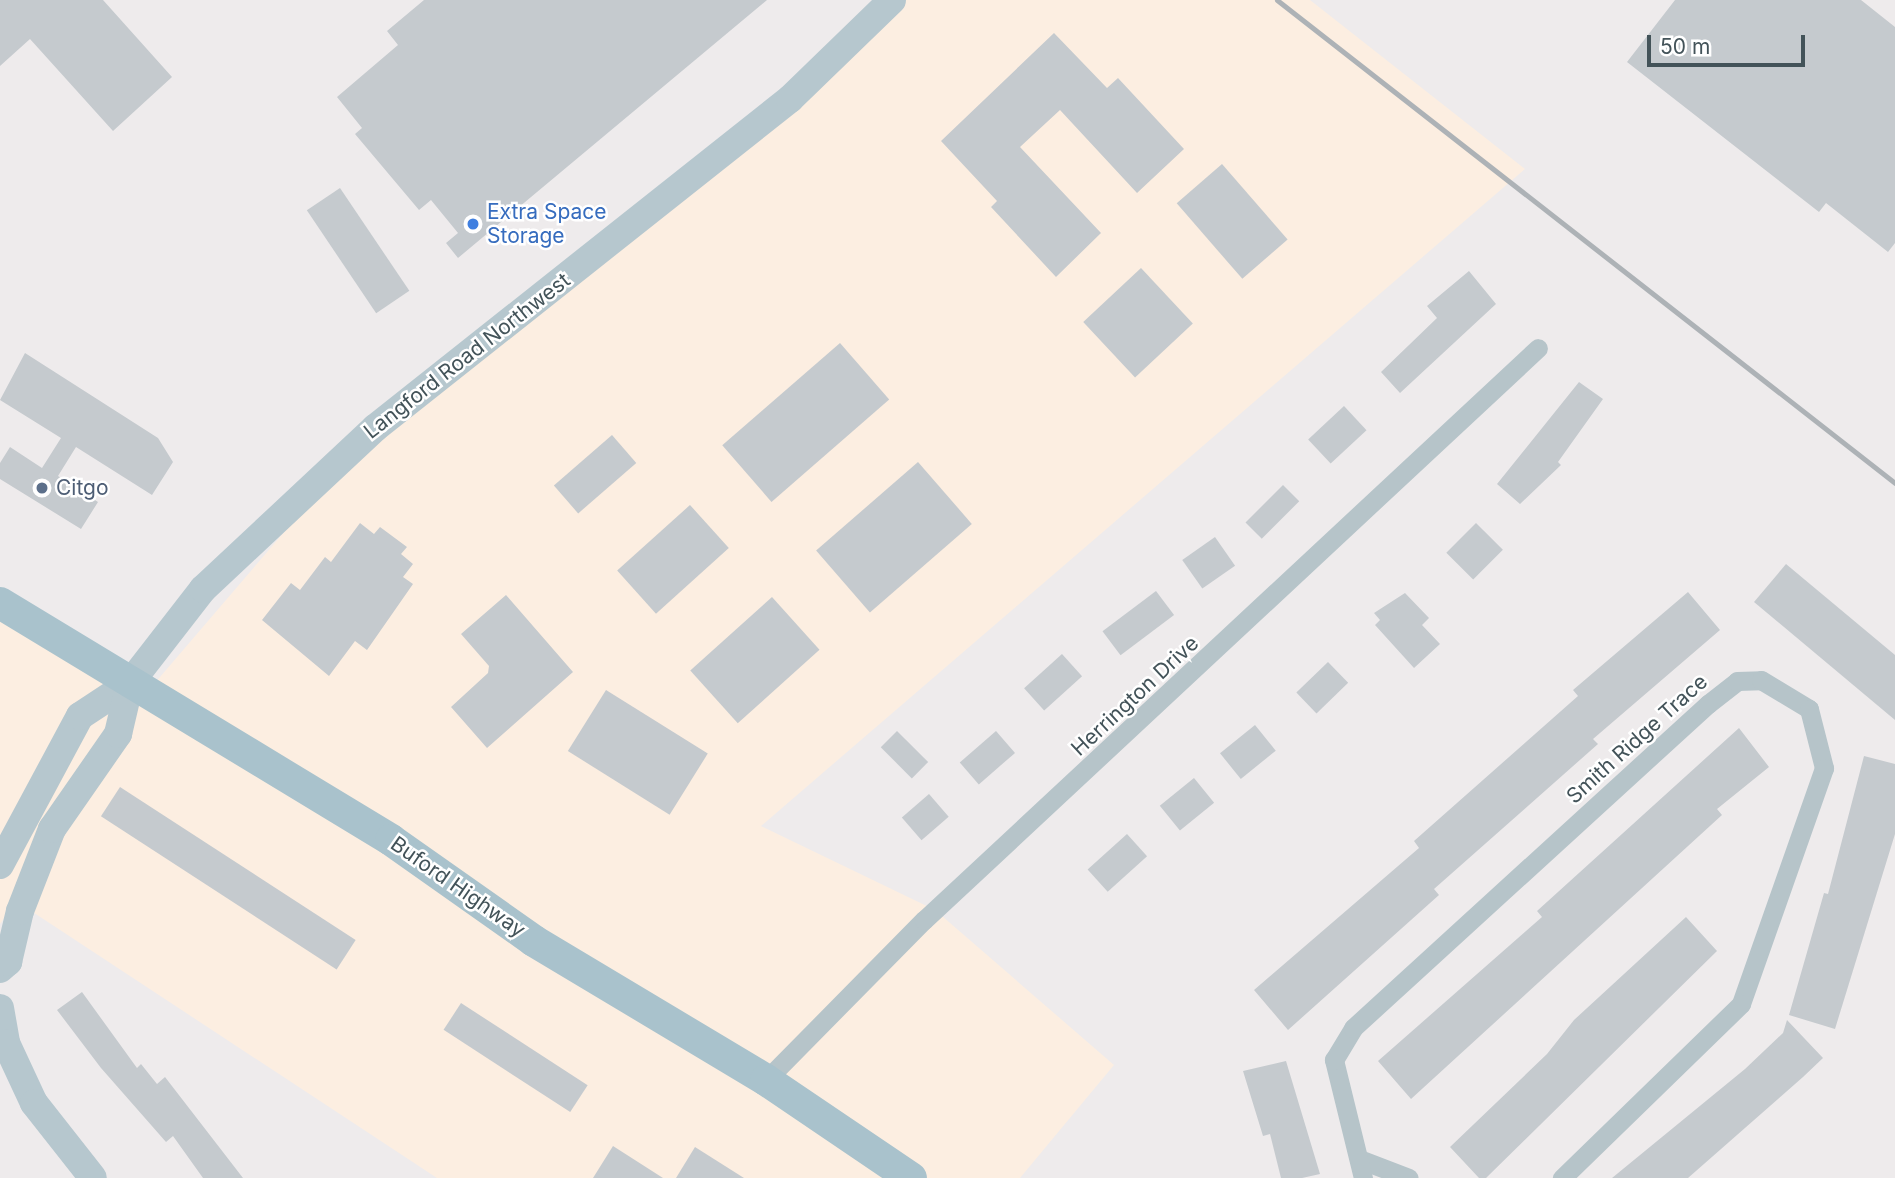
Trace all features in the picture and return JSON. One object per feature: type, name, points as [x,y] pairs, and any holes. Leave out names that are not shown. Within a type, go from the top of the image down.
[{"type":"main road","name":"Buford Highway","points":[[0,603],[374,829],[534,941],[766,1080],[911,1178]]},
{"type":"street","name":"Langford Road Northwest","points":[[0,865],[80,716],[130,683],[203,589],[350,449],[790,99],[892,0]]},
{"type":"street","name":"Herrington Drive","points":[[766,1080],[923,920],[1538,348]]},
{"type":"street","name":"Smith Ridge Trace","points":[[1409,1178],[1361,1169],[1334,1060],[1353,1028],[1708,704],[1737,681],[1761,680],[1809,709],[1825,768],[1741,1004],[1562,1178]]},
{"type":"street","name":"Langford Road Northwest","points":[[0,969],[8,962],[39,855],[118,734],[130,683]]},
{"type":"street","points":[[0,1008],[6,1043],[34,1103],[93,1178]]},
{"type":"shaded area","points":[[903,0],[1310,0],[1525,169],[761,826],[935,910],[1114,1065],[1020,1178],[437,1178],[16,901],[0,924],[0,609],[136,705],[388,411]]},
{"type":"building","points":[[0,0],[103,0],[172,77],[113,131],[30,39],[0,66]]},
{"type":"building","points":[[424,0],[767,0],[458,258],[446,243],[458,233],[431,200],[419,210],[355,134],[362,128],[337,97],[398,45],[387,31]]},
{"type":"building","points":[[1675,0],[1861,0],[1895,27],[1895,243],[1888,252],[1826,203],[1819,212],[1627,62]]},
{"type":"building","points":[[1054,33],[1107,88],[1118,78],[1184,149],[1137,193],[1060,110],[1020,147],[1101,233],[1056,277],[991,207],[997,201],[941,141]]},
{"type":"building","points":[[1222,164],[1288,239],[1242,279],[1177,203]]},
{"type":"building","points":[[340,188],[409,291],[376,313],[307,210]]},
{"type":"building","points":[[1141,268],[1193,324],[1135,377],[1083,322]]},
{"type":"building","points":[[1469,271],[1496,304],[1400,393],[1381,372],[1437,318],[1427,306]]},
{"type":"building","points":[[840,343],[889,400],[771,502],[722,445]]},
{"type":"building","points":[[25,353],[158,438],[173,462],[152,495],[76,447],[58,476],[98,502],[81,529],[0,479],[0,463],[10,447],[42,468],[61,438],[0,400]]},
{"type":"building","points":[[1579,382],[1603,399],[1558,462],[1561,465],[1520,504],[1497,484]]},
{"type":"building","points":[[1344,406],[1367,430],[1331,464],[1308,439]]},
{"type":"building","points":[[612,435],[636,463],[578,513],[554,486]]},
{"type":"building","points":[[918,462],[972,524],[870,612],[816,551]]},
{"type":"building","points":[[1283,485],[1299,501],[1262,539],[1246,522]]},
{"type":"building","points":[[690,505],[729,548],[656,614],[617,571]]},
{"type":"building","points":[[360,523],[374,534],[380,527],[407,547],[401,554],[413,564],[403,577],[413,584],[367,650],[355,641],[329,676],[262,620],[291,583],[300,590],[325,557],[331,562]]},
{"type":"building","points":[[1476,523],[1503,550],[1473,580],[1446,553]]},
{"type":"building","points":[[1215,537],[1235,566],[1202,589],[1182,560]]},
{"type":"building","points":[[1786,564],[1895,655],[1895,720],[1754,602]]},
{"type":"building","points":[[1156,591],[1174,615],[1121,655],[1102,631]]},
{"type":"building","points":[[1688,592],[1720,630],[1593,739],[1598,744],[1434,889],[1439,895],[1288,1030],[1254,990],[1419,848],[1414,841],[1578,696],[1573,690]]},
{"type":"building","points":[[1405,593],[1429,618],[1422,625],[1440,644],[1414,668],[1375,625],[1380,620],[1374,613]]},
{"type":"building","points":[[506,595],[573,672],[487,748],[451,707],[488,673],[489,666],[461,634]]},
{"type":"building","points":[[772,597],[820,650],[738,723],[690,671]]},
{"type":"building","points":[[1062,654],[1082,676],[1044,710],[1024,688]]},
{"type":"building","points":[[1328,662],[1348,683],[1316,713],[1296,693]]},
{"type":"building","points":[[606,690],[708,754],[670,815],[568,751]]},
{"type":"building","points":[[1255,725],[1276,751],[1241,779],[1220,753]]},
{"type":"building","points":[[1739,728],[1769,767],[1717,809],[1722,815],[1411,1099],[1378,1061],[1542,917],[1537,911]]},
{"type":"building","points":[[897,731],[928,762],[912,778],[881,747]]},
{"type":"building","points":[[996,731],[1015,753],[979,784],[960,762]]},
{"type":"building","points":[[1864,756],[1895,764],[1895,834],[1835,1029],[1789,1015],[1824,893],[1828,894]]},
{"type":"building","points":[[1194,778],[1214,803],[1180,831],[1160,806]]},
{"type":"building","points":[[120,787],[356,940],[337,969],[101,816]]},
{"type":"building","points":[[929,794],[949,817],[922,840],[902,818]]},
{"type":"building","points":[[1127,834],[1147,856],[1108,892],[1088,869]]},
{"type":"building","points":[[1686,917],[1717,951],[1486,1178],[1479,1178],[1450,1147],[1547,1054],[1574,1020]]},
{"type":"building","points":[[82,992],[137,1068],[141,1064],[157,1084],[165,1077],[243,1178],[203,1178],[173,1136],[166,1142],[101,1068],[57,1010]]},
{"type":"building","points":[[461,1003],[588,1085],[570,1112],[444,1030]]},
{"type":"building","points":[[1787,1020],[1823,1058],[1803,1077],[1688,1178],[1612,1178],[1745,1069],[1783,1033]]},
{"type":"building","points":[[1286,1061],[1320,1174],[1302,1178],[1281,1178],[1270,1134],[1263,1136],[1243,1071]]},
{"type":"building","points":[[613,1146],[663,1178],[593,1178]]},
{"type":"building","points":[[695,1147],[744,1178],[676,1178]]},
{"type":"railway","points":[[1277,0],[1895,483]]},
{"type":"place","name":"Extra Space Storage","points":[[473,224]]},
{"type":"place","name":"Citgo","points":[[42,488]]}]
